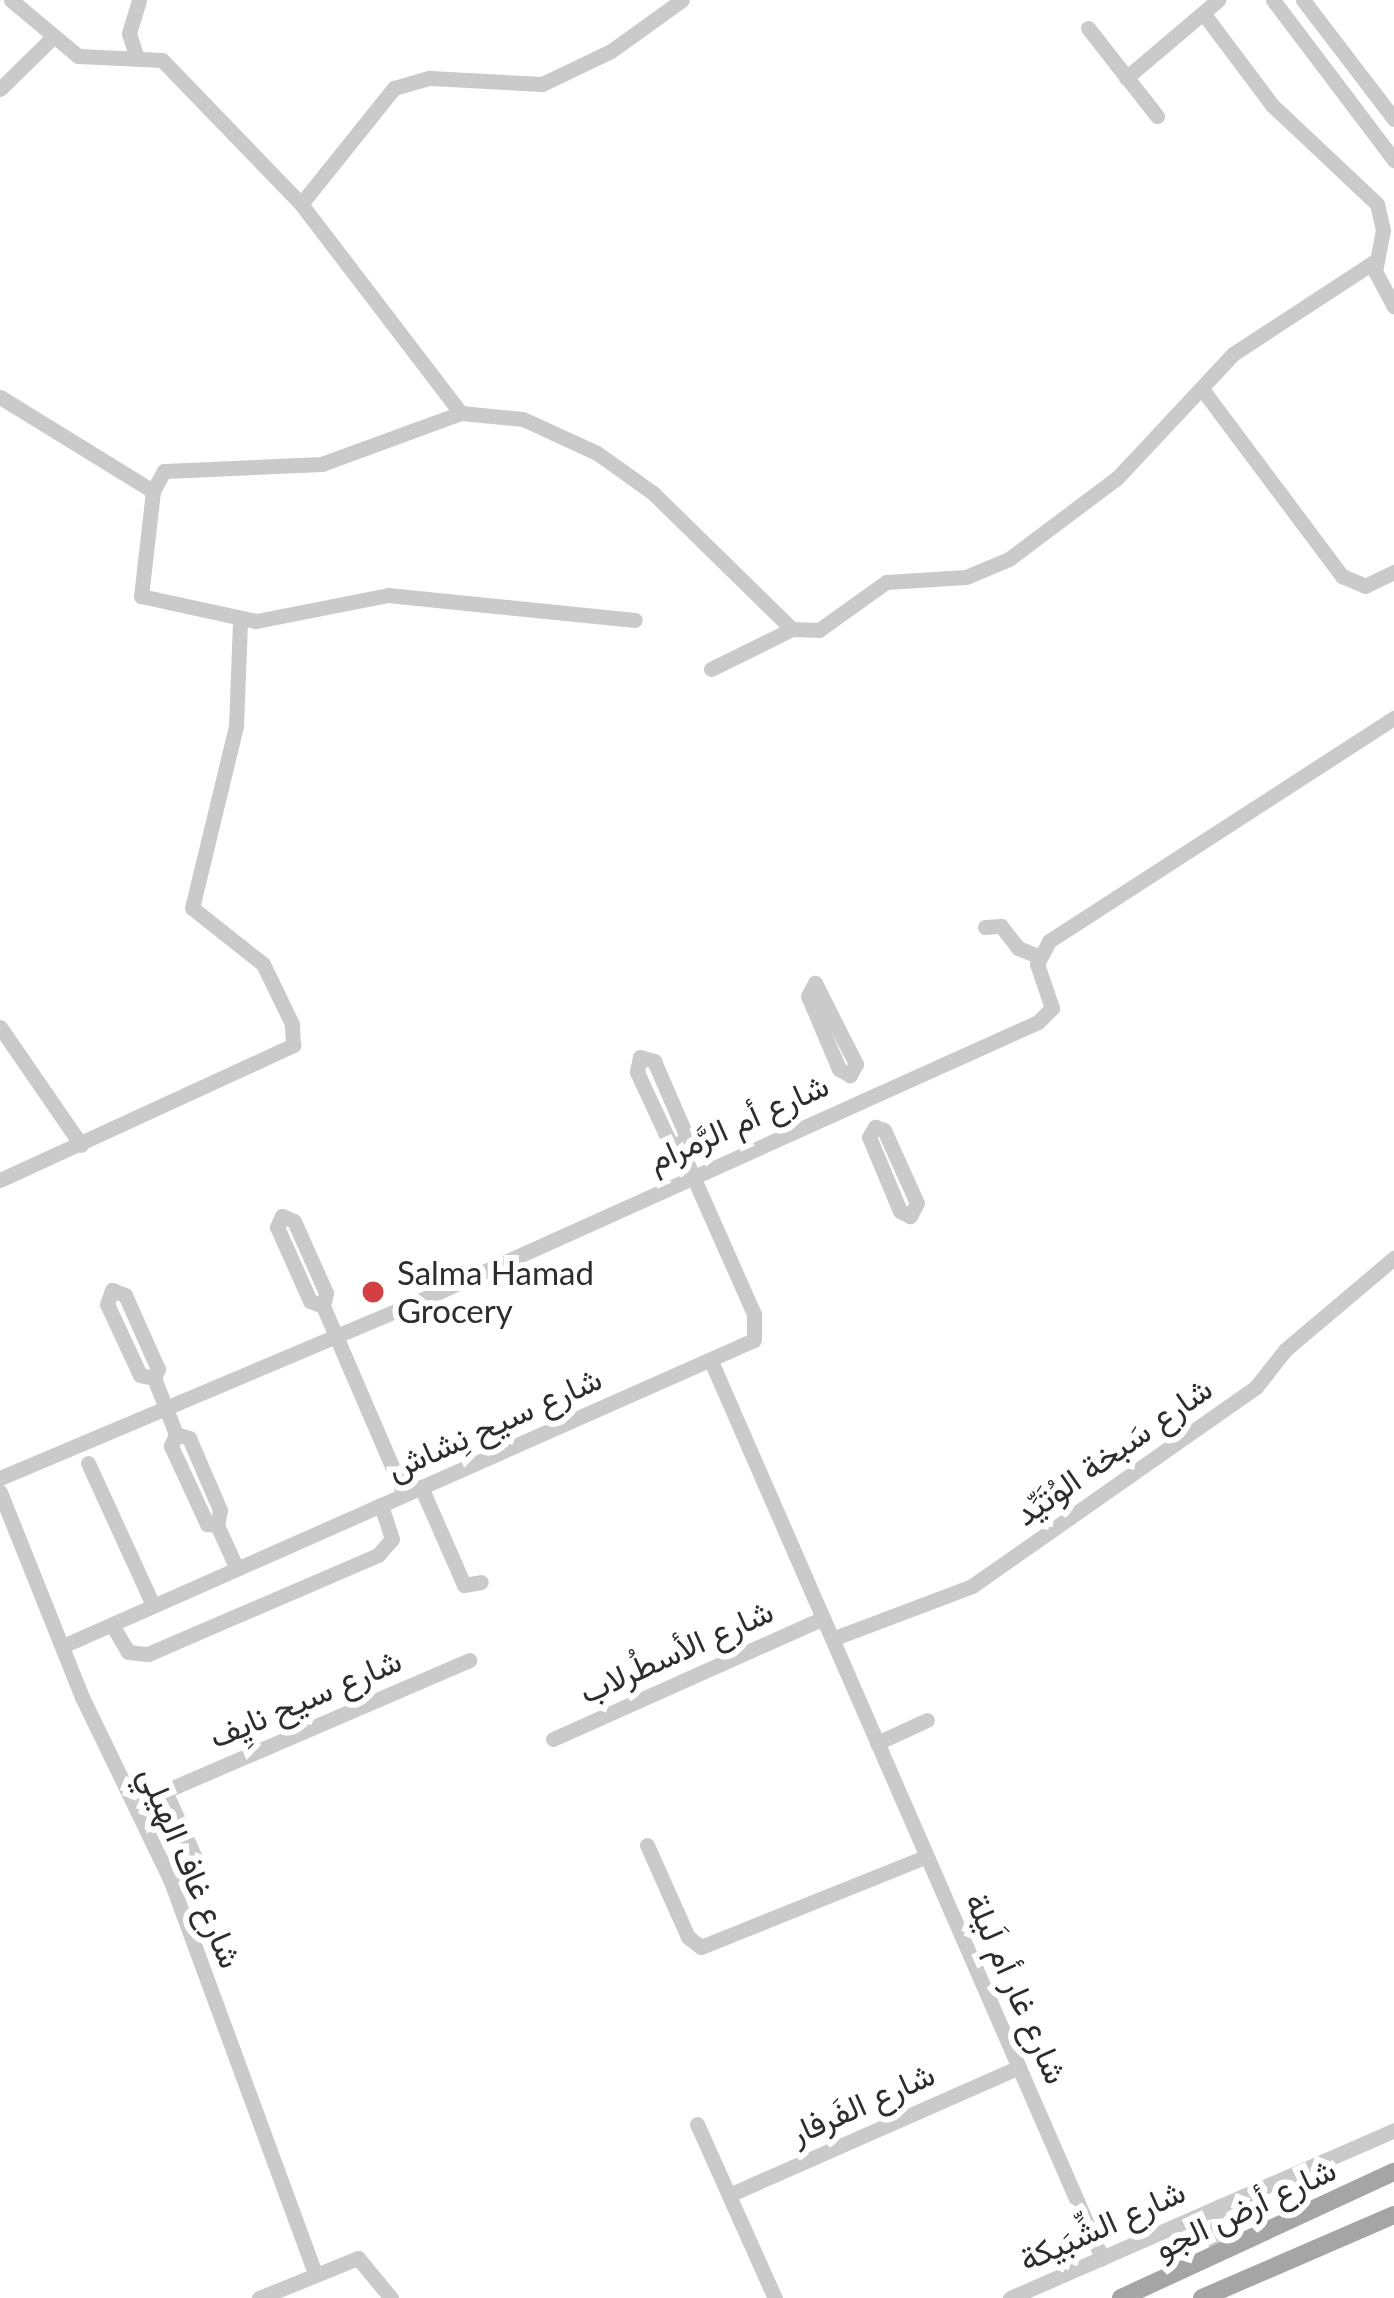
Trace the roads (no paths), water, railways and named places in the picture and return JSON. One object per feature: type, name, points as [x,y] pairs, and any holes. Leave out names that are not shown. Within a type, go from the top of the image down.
[{"type":"main road","name":"شارع أرض الجو","points":[[1121,2298],[1252,2236],[1388,2180]]},
{"type":"main road","name":"شارع أرض الجو","points":[[1202,2298],[1393,2214]]},
{"type":"street","points":[[11,0],[78,56],[111,62],[154,55],[197,92],[301,204],[460,413]]},
{"type":"street","points":[[136,55],[129,33],[139,0]]},
{"type":"street","points":[[301,204],[394,88],[430,77],[542,84],[635,36],[682,0]]},
{"type":"street","points":[[1126,79],[1218,0]]},
{"type":"street","points":[[1273,0],[1394,160]]},
{"type":"street","points":[[1304,0],[1394,119]]},
{"type":"street","points":[[1203,13],[1272,105],[1377,203],[1383,230],[1376,261],[1378,284],[1394,306]]},
{"type":"street","points":[[1088,28],[1157,116]]},
{"type":"street","points":[[0,89],[53,37]]},
{"type":"street","points":[[711,669],[792,629],[819,630],[859,596],[919,576],[966,577],[1009,560],[1104,489],[1246,344],[1376,261]]},
{"type":"street","points":[[1202,389],[1342,576],[1357,586],[1393,576]]},
{"type":"street","points":[[0,397],[152,491]]},
{"type":"street","points":[[635,620],[388,595],[240,620],[141,596],[155,524],[152,491],[176,465],[322,464],[460,413],[523,419],[597,453],[653,493],[792,629]]},
{"type":"street","points":[[0,1180],[292,1045],[292,1024],[263,964],[192,908],[236,726],[240,620]]},
{"type":"street","points":[[985,927],[1001,926],[1018,948],[1038,956],[1057,935],[1394,718]]},
{"type":"street","name":"شارع أم الرَّمرام","points":[[0,1478],[1049,1015],[1038,956]]},
{"type":"street","points":[[850,1075],[856,1064],[815,983],[808,996],[839,1069],[850,1075],[875,1126],[884,1130],[917,1203],[910,1216],[900,1211],[869,1137],[875,1126]]},
{"type":"street","points":[[0,1027],[81,1145]]},
{"type":"street","name":"شارع سيح نِشاش","points":[[65,1645],[754,1340],[757,1323],[680,1147],[669,1141],[637,1072],[640,1058],[654,1061],[686,1136],[680,1147]]},
{"type":"street","points":[[282,1216],[294,1221],[328,1298],[323,1306],[313,1305],[277,1227],[282,1216]]},
{"type":"street","name":"شارع سَبخة الوُتَيِّد","points":[[832,1639],[972,1586],[1256,1387],[1285,1350],[1394,1258]]},
{"type":"street","points":[[154,1378],[140,1375],[107,1304],[112,1290],[125,1295],[158,1369],[154,1378],[176,1434],[190,1438],[220,1510],[217,1526],[237,1569]]},
{"type":"street","points":[[323,1306],[464,1585],[481,1582]]},
{"type":"street","name":"شارع غار أم لَيلة","points":[[711,1361],[1102,2258]]},
{"type":"street","points":[[88,1463],[153,1605]]},
{"type":"street","name":"شارع غاف الهيلي","points":[[0,1492],[170,1880],[314,2271]]},
{"type":"street","points":[[112,1624],[128,1652],[148,1654],[378,1555],[392,1539],[381,1505]]},
{"type":"street","points":[[440,1532],[458,1524]]},
{"type":"street","name":"شارع الأسطُرلاب","points":[[553,1738],[823,1618]]},
{"type":"street","name":"شارع سيح نايِف","points":[[135,1804],[469,1660]]},
{"type":"street","points":[[877,1743],[927,1720]]},
{"type":"street","points":[[165,1791],[197,1862],[170,1880]]},
{"type":"street","points":[[646,1845],[684,1930],[701,1947],[926,1857]]},
{"type":"street","name":"شارع الفَرفار","points":[[729,2195],[1019,2067]]},
{"type":"street","points":[[698,2124],[775,2298]]},
{"type":"street","name":"شارع الشِّبَيكة","points":[[1010,2298],[1221,2212],[1394,2130]]},
{"type":"street","name":"شارع الشِّبَيكة","points":[[1221,2212],[1252,2236]]},
{"type":"street","name":"شارع الشِّبَيكة","points":[[1215,2255],[1221,2212]]},
{"type":"street","points":[[259,2298],[314,2271],[358,2258],[391,2298]]},
{"type":"place","name":"Salma Hamad Grocery","points":[[373,1292]]}]
